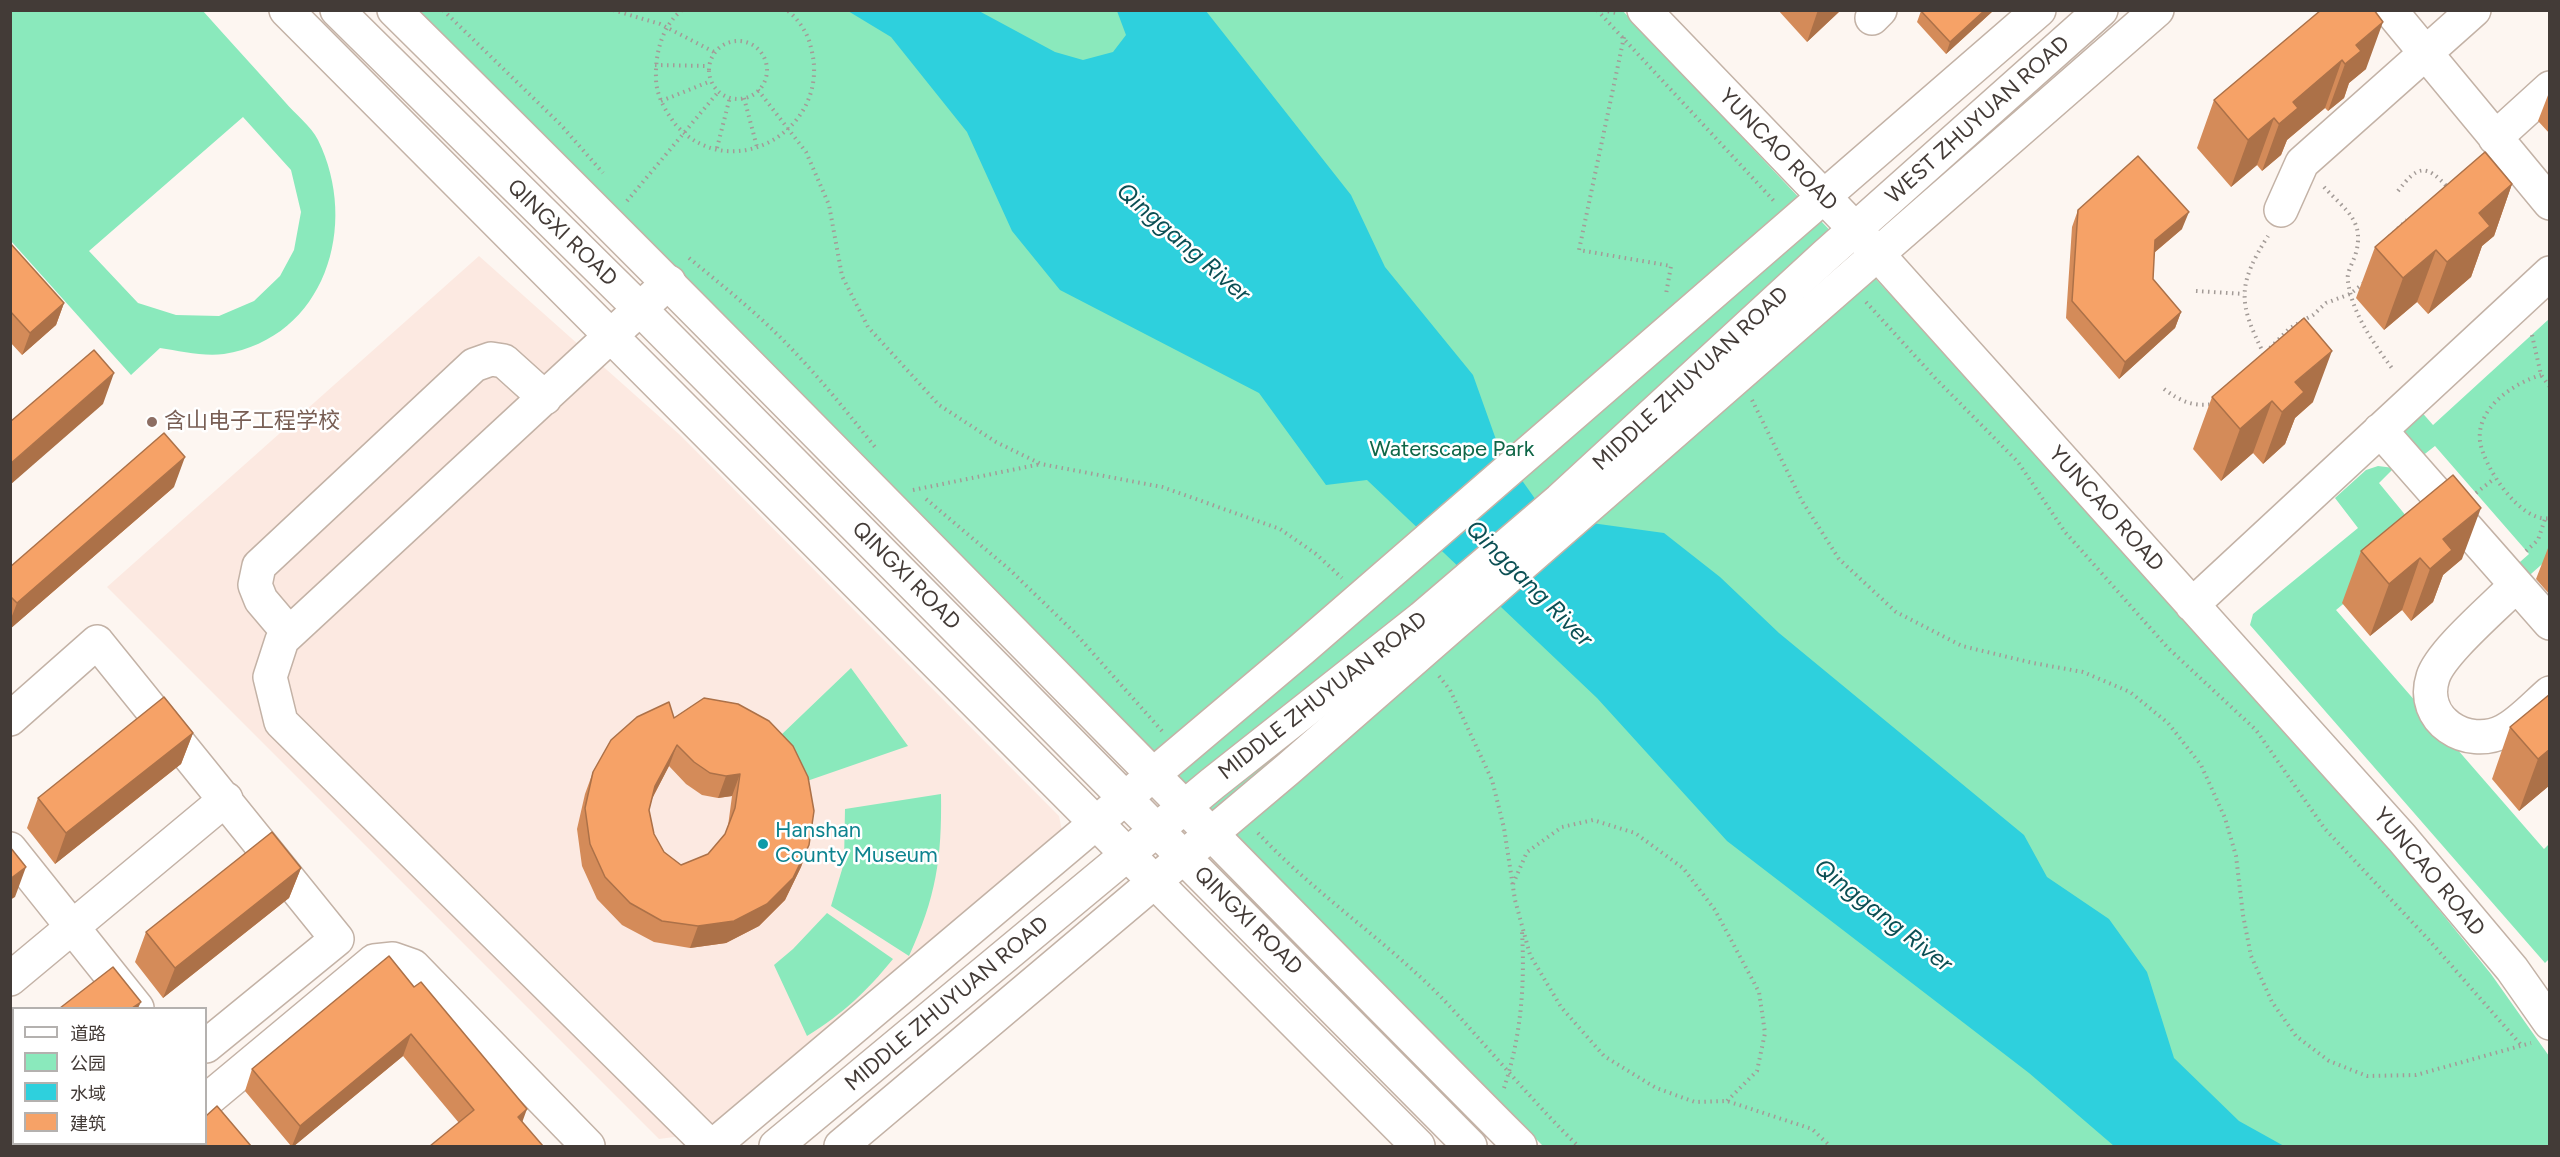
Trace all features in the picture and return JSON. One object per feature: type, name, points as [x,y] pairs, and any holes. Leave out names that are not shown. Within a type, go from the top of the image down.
[{"type":"street","points":[[286,10],[1418,1146]]},
{"type":"street","name":"QINGXI ROAD","points":[[337,10],[641,310],[1470,1146]]},
{"type":"street","name":"QINGXI ROAD","points":[[394,10],[622,208],[669,282],[895,490],[1152,775],[1520,1146]]},
{"type":"street","points":[[669,282],[282,640],[270,677],[281,722],[711,1146],[1362,597],[2039,10]]},
{"type":"street","name":"WEST ZHUYUAN ROAD","points":[[1855,229],[2101,10]]},
{"type":"street","points":[[841,1146],[1238,812],[2157,10]]},
{"type":"street","points":[[2390,10],[2550,203]]},
{"type":"street","points":[[2281,210],[2302,163],[2474,10]]},
{"type":"street","name":"YUNCAO ROAD","points":[[1630,17],[1824,197],[1855,229],[2402,838],[2512,969],[2545,1032]]},
{"type":"street","points":[[2495,138],[2550,88]]},
{"type":"street","name":"MIDDLE ZHUYUAN ROAD","points":[[776,1146],[1157,830],[1422,618],[1560,500],[1855,229]]},
{"type":"street","points":[[2192,605],[2550,273]]},
{"type":"street","points":[[290,633],[261,600],[255,585],[259,566],[474,365],[491,359],[504,361],[545,398]]},
{"type":"street","points":[[2380,430],[2550,623]]},
{"type":"street","points":[[2510,578],[2441,660],[2433,678],[2430,696],[2439,719],[2458,734],[2486,737],[2505,731],[2550,693]]},
{"type":"street","points":[[10,719],[97,642],[337,939],[207,1045]]},
{"type":"street","points":[[10,979],[226,799]]},
{"type":"street","points":[[10,849],[136,1007]]},
{"type":"street","points":[[207,1100],[374,961],[393,959],[413,966],[588,1146]]},
{"type":"path","points":[[443,10],[561,125],[610,181]]},
{"type":"path","points":[[613,10],[668,28],[714,52]]},
{"type":"path","points":[[682,10],[663,35],[655,64],[656,88],[666,113],[683,133],[708,147],[735,151],[757,147],[789,130],[804,112],[814,88],[815,63],[809,38],[795,16],[788,11]]},
{"type":"path","points":[[1597,10],[1795,223]]},
{"type":"path","points":[[1602,10],[1630,17],[1579,250],[1671,266],[1662,311],[1668,333]]},
{"type":"path","points":[[729,42],[747,42],[755,46],[761,52],[767,70],[765,79],[758,90],[744,98],[730,97],[719,91],[711,81],[709,66],[714,52],[729,42]]},
{"type":"path","points":[[655,64],[709,66]]},
{"type":"path","points":[[661,101],[711,81]]},
{"type":"path","points":[[758,90],[806,152],[829,205],[842,276],[868,327],[939,405],[996,442],[1041,464],[1162,487],[1280,529],[1316,554],[1362,597]]},
{"type":"path","points":[[622,208],[719,91]]},
{"type":"path","points":[[717,148],[730,97]]},
{"type":"path","points":[[744,98],[757,147]]},
{"type":"path","points":[[2302,163],[2354,219],[2359,230],[2358,245],[2347,279],[2350,294],[2361,321],[2394,371]]},
{"type":"path","points":[[2398,191],[2410,175],[2418,170],[2428,170],[2437,175],[2451,190]]},
{"type":"path","points":[[2264,354],[2249,325],[2244,294],[2256,252],[2281,210]]},
{"type":"path","points":[[2386,242],[2391,232],[2415,216]]},
{"type":"path","points":[[682,252],[761,319],[789,346],[878,450]]},
{"type":"path","points":[[2257,364],[2290,328],[2313,315],[2326,303],[2350,294],[2367,280]]},
{"type":"path","points":[[2196,291],[2244,294]]},
{"type":"path","points":[[1865,300],[1936,380],[2018,462],[2065,532],[2168,648],[2256,730],[2325,829],[2428,939],[2522,1046]]},
{"type":"path","points":[[2532,335],[2541,375],[2550,387]]},
{"type":"path","points":[[1739,375],[1803,501],[1839,559],[1896,612],[1962,646],[2083,672],[2130,692],[2168,723],[2201,765],[2225,818],[2236,856],[2243,915],[2251,956],[2272,1002],[2296,1036],[2329,1061],[2367,1076],[2416,1075],[2522,1046],[2545,1032]]},
{"type":"path","points":[[2510,578],[2538,540],[2547,519],[2531,514],[2514,500],[2495,478],[2484,459],[2480,440],[2482,424],[2487,413],[2516,384],[2541,375]]},
{"type":"path","points":[[2164,389],[2180,401],[2196,405],[2219,404]]},
{"type":"path","points":[[895,490],[1041,464]]},
{"type":"path","points":[[2476,493],[2495,478]]},
{"type":"path","points":[[895,490],[1010,570],[1076,634],[1181,751]]},
{"type":"path","points":[[1422,652],[1450,690],[1492,780],[1504,828],[1512,884],[1530,955],[1561,1007],[1604,1056],[1656,1088],[1695,1102],[1727,1101],[1812,1129],[1830,1146]]},
{"type":"path","points":[[1238,812],[1277,853],[1358,922],[1441,998],[1540,1109],[1578,1146]]},
{"type":"path","points":[[1512,884],[1527,852],[1562,827],[1593,820],[1635,833],[1683,868],[1715,910],[1759,992],[1765,1033],[1757,1071],[1727,1101]]},
{"type":"path","points":[[1494,1120],[1510,1070],[1517,1038],[1524,977],[1522,925]]},
{"type":"shaded area","points":[[479,256],[680,435],[1059,816],[1062,831],[727,1130],[659,1139],[107,587]]},
{"type":"green space","points":[[10,11],[203,11],[311,130],[318,140],[330,173],[335,207],[333,241],[325,273],[309,302],[287,326],[259,344],[224,354],[200,354],[160,348],[131,375],[11,241]],"holes":[[[243,117],[291,170],[301,212],[294,250],[280,276],[254,301],[219,316],[176,315],[138,303],[89,251]]]},
{"type":"green space","name":"Waterscape Park","points":[[411,11],[1623,11],[1921,327],[2389,848],[2491,974],[2549,1056],[2549,1146],[1543,1146]]},
{"type":"green space","points":[[2549,319],[2549,558],[2523,581],[2512,569],[2529,554],[2435,446],[2417,460],[2402,442],[2403,423],[2419,409],[2433,425]]},
{"type":"green space","points":[[2378,466],[2394,468],[2379,483],[2416,528],[2441,523],[2336,610],[2544,849],[2549,844],[2549,959],[2545,963],[2250,625],[2253,614],[2358,528],[2335,498],[2366,470]]},
{"type":"green space","points":[[851,668],[908,746],[807,781],[780,736]]},
{"type":"green space","points":[[941,794],[936,877],[926,915],[909,956],[831,906],[844,863],[845,809]]},
{"type":"green space","points":[[827,913],[893,959],[854,1001],[807,1036],[774,965],[793,949]]},
{"type":"water","name":"Qinggang River","points":[[848,11],[979,11],[1055,52],[1083,60],[1113,52],[1126,35],[1117,11],[1206,11],[1351,195],[1385,267],[1473,375],[1499,448],[1548,517],[1664,533],[1720,577],[1779,633],[2024,835],[2047,877],[2109,919],[2147,972],[2174,1058],[2239,1121],[2284,1146],[2114,1146],[2029,1073],[1727,841],[1597,698],[1367,480],[1326,485],[1259,393],[1060,290],[1012,231],[967,132],[891,37]]},
{"type":"building","points":[[1922,10],[1985,10],[1950,42],[1921,11]]},
{"type":"building","points":[[2321,10],[2374,10],[2383,22],[2356,45],[2361,51],[2345,64],[2342,60],[2293,102],[2298,108],[2279,124],[2274,118],[2248,140],[2214,100]]},
{"type":"building","points":[[2485,152],[2512,184],[2479,213],[2490,226],[2447,262],[2436,250],[2403,278],[2375,247]]},
{"type":"building","points":[[2138,156],[2189,212],[2155,240],[2153,279],[2181,312],[2125,362],[2072,301],[2078,210]]},
{"type":"building","points":[[10,243],[64,303],[30,333],[10,311]]},
{"type":"building","points":[[2304,318],[2332,351],[2295,382],[2304,392],[2282,412],[2272,401],[2240,429],[2212,397]]},
{"type":"building","points":[[94,350],[114,373],[10,464],[10,422]]},
{"type":"building","points":[[164,433],[185,457],[17,603],[10,596],[10,567]]},
{"type":"building","points":[[2453,475],[2481,508],[2443,539],[2452,550],[2430,569],[2420,558],[2389,584],[2361,551]]},
{"type":"building","points":[[2550,694],[2550,749],[2538,759],[2510,727]]},
{"type":"building","points":[[164,697],[193,733],[66,833],[38,798]]},
{"type":"building","name":"Hanshan County Museum","points":[[704,698],[738,704],[769,721],[793,746],[808,777],[814,811],[809,845],[793,878],[767,904],[734,921],[698,926],[662,921],[630,903],[605,877],[590,844],[585,808],[593,772],[611,740],[637,717],[669,702],[674,718]],"holes":[[[677,745],[694,762],[710,773],[726,776],[740,774],[735,808],[725,834],[708,854],[681,865],[664,852],[654,834],[649,810],[655,786]]]},
{"type":"building","points":[[272,832],[301,868],[175,968],[146,932]]},
{"type":"building","points":[[10,847],[26,867],[10,879]]},
{"type":"building","points":[[389,956],[414,987],[421,982],[527,1109],[518,1117],[543,1146],[430,1146],[474,1110],[411,1034],[300,1126],[252,1069]]},
{"type":"building","points":[[113,967],[141,1002],[134,1007],[61,1007]]},
{"type":"building","points":[[217,1106],[251,1146],[169,1146],[207,1145],[207,1115]]},
{"type":"place","name":"含山电子工程学校","points":[[152,422]]},
{"type":"place","name":"Hanshan County Museum","points":[[763,844]]}]
